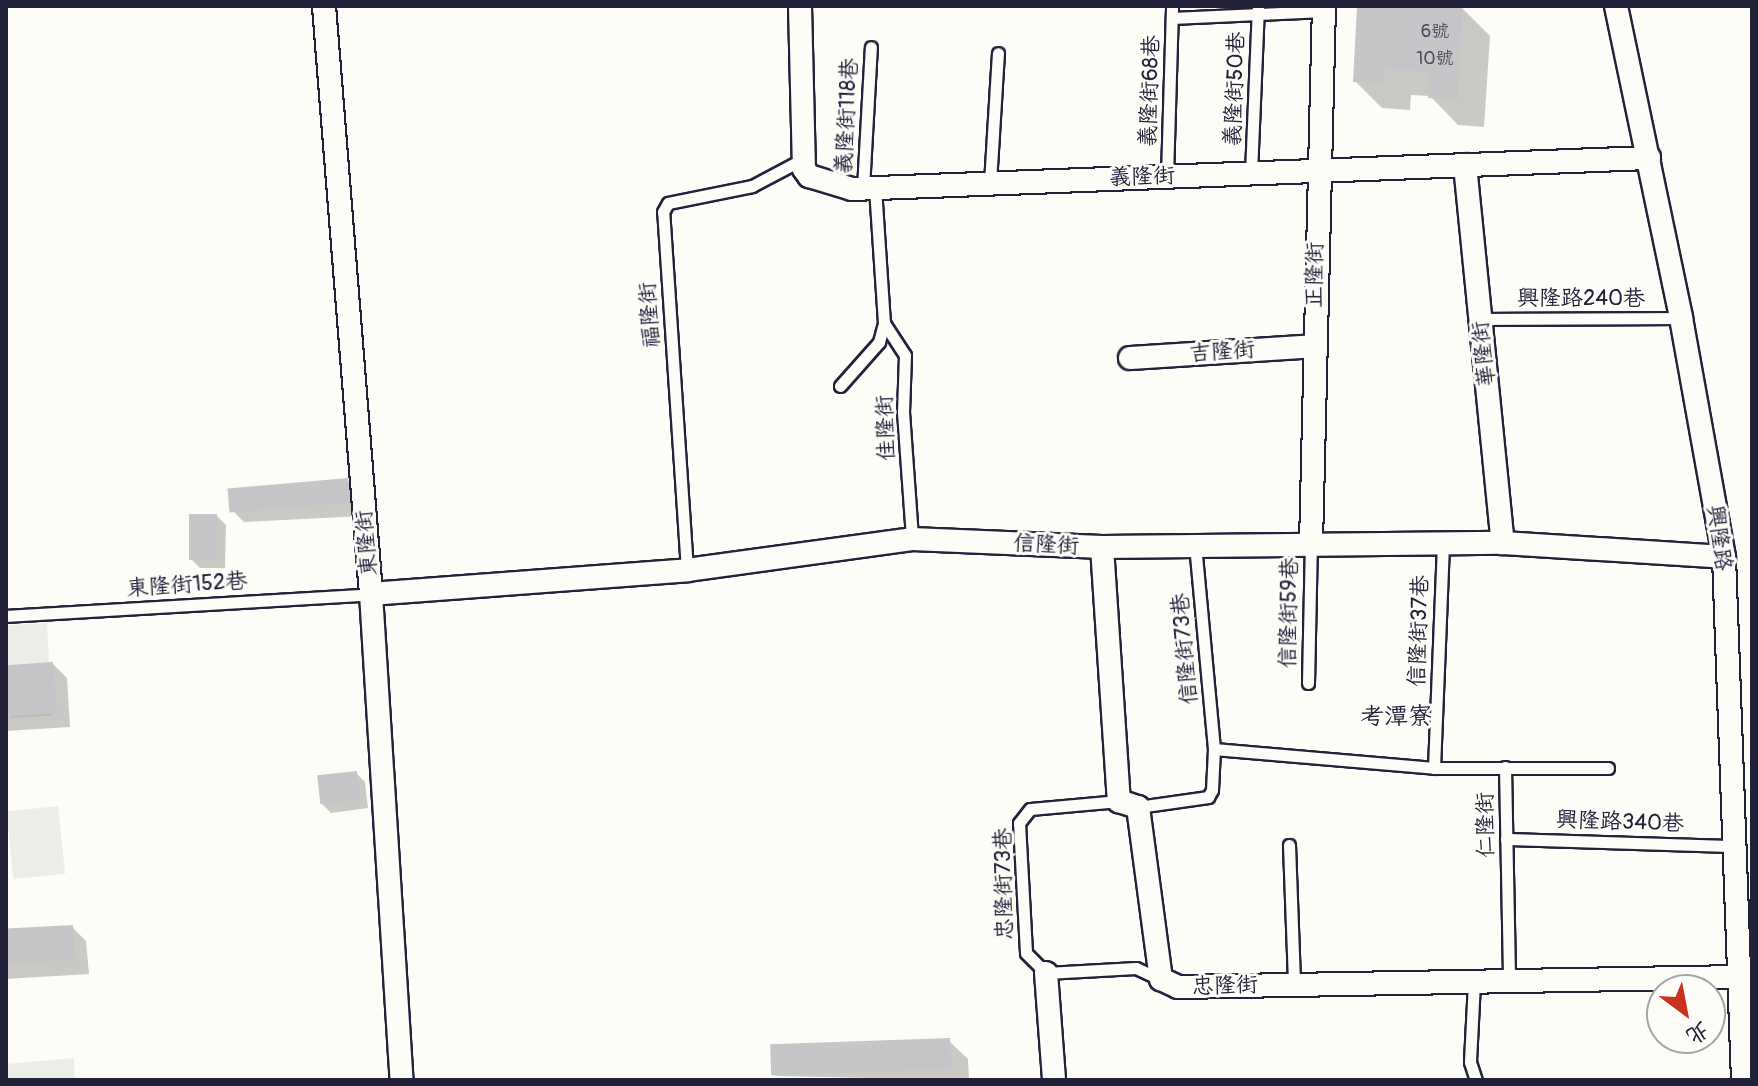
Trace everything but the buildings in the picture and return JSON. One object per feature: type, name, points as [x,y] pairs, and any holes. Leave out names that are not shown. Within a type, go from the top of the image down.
[{"type":"street","name":"東隆街","points":[[324,6],[371,594],[402,1080]]},
{"type":"street","points":[[800,6],[803,159]]},
{"type":"street","name":"興隆路","points":[[1616,6],[1681,318],[1724,557],[1732,846],[1743,1080]]},
{"type":"street","name":"正隆街","points":[[1311,544],[1317,170],[1324,9]]},
{"type":"street","name":"義隆街","points":[[803,159],[809,176],[869,188],[1649,158]]},
{"type":"street","name":"華隆街","points":[[1465,165],[1503,543]]},
{"type":"street","name":"吉隆街","points":[[1130,358],[1314,346]]},
{"type":"street","name":"信隆街","points":[[371,594],[687,570],[912,539],[1102,547],[1503,543],[1724,557]]},
{"type":"street","name":"忠隆街","points":[[1102,547],[1129,804],[1161,979],[1178,987],[1739,977]]},
{"type":"street","points":[[1046,973],[1054,1080]]},
{"type":"lane","points":[[1172,12],[1324,9]]},
{"type":"lane","name":"義隆街50巷","points":[[1251,173],[1258,10]]},
{"type":"lane","name":"義隆街68巷","points":[[1167,176],[1172,12]]},
{"type":"lane","name":"義隆街118巷","points":[[869,188],[871,47]]},
{"type":"lane","points":[[990,183],[998,53]]},
{"type":"lane","name":"福隆街","points":[[687,570],[663,212],[668,203],[752,186],[803,159]]},
{"type":"lane","name":"佳隆街","points":[[840,386],[879,342],[884,323],[869,188]]},
{"type":"lane","name":"興隆路240巷","points":[[1480,319],[1681,318]]},
{"type":"lane","name":"佳隆街","points":[[884,323],[905,355],[903,412],[912,539]]},
{"type":"lane","name":"信隆街59巷","points":[[1308,683],[1311,544]]},
{"type":"lane","name":"信隆街37巷","points":[[1434,768],[1443,544]]},
{"type":"lane","name":"信隆街73巷","points":[[1129,804],[1208,797],[1214,749],[1195,546]]},
{"type":"lane","name":"東隆街152巷","points":[[6,616],[371,594]]},
{"type":"lane","name":"仁隆街","points":[[1214,749],[1434,768],[1505,767],[1509,982]]},
{"type":"lane","points":[[1505,767],[1608,768]]},
{"type":"lane","name":"忠隆街73巷","points":[[1046,973],[1026,953],[1019,823],[1030,809],[1129,804]]},
{"type":"lane","name":"興隆路340巷","points":[[1506,839],[1732,846]]},
{"type":"lane","points":[[1289,845],[1294,984]]},
{"type":"lane","points":[[1046,973],[1136,968],[1161,979]]},
{"type":"lane","points":[[1474,982],[1470,1062],[1476,1080]]},
{"type":"shaded area","points":[[47,623],[52,716],[11,718],[6,625]]},
{"type":"shaded area","points":[[58,806],[65,874],[13,879],[6,811]]},
{"type":"shaded area","points":[[74,1058],[75,1080],[6,1080],[6,1064]]},
{"type":"district","name":"考潭寮","points":[[1396,717]]}]
